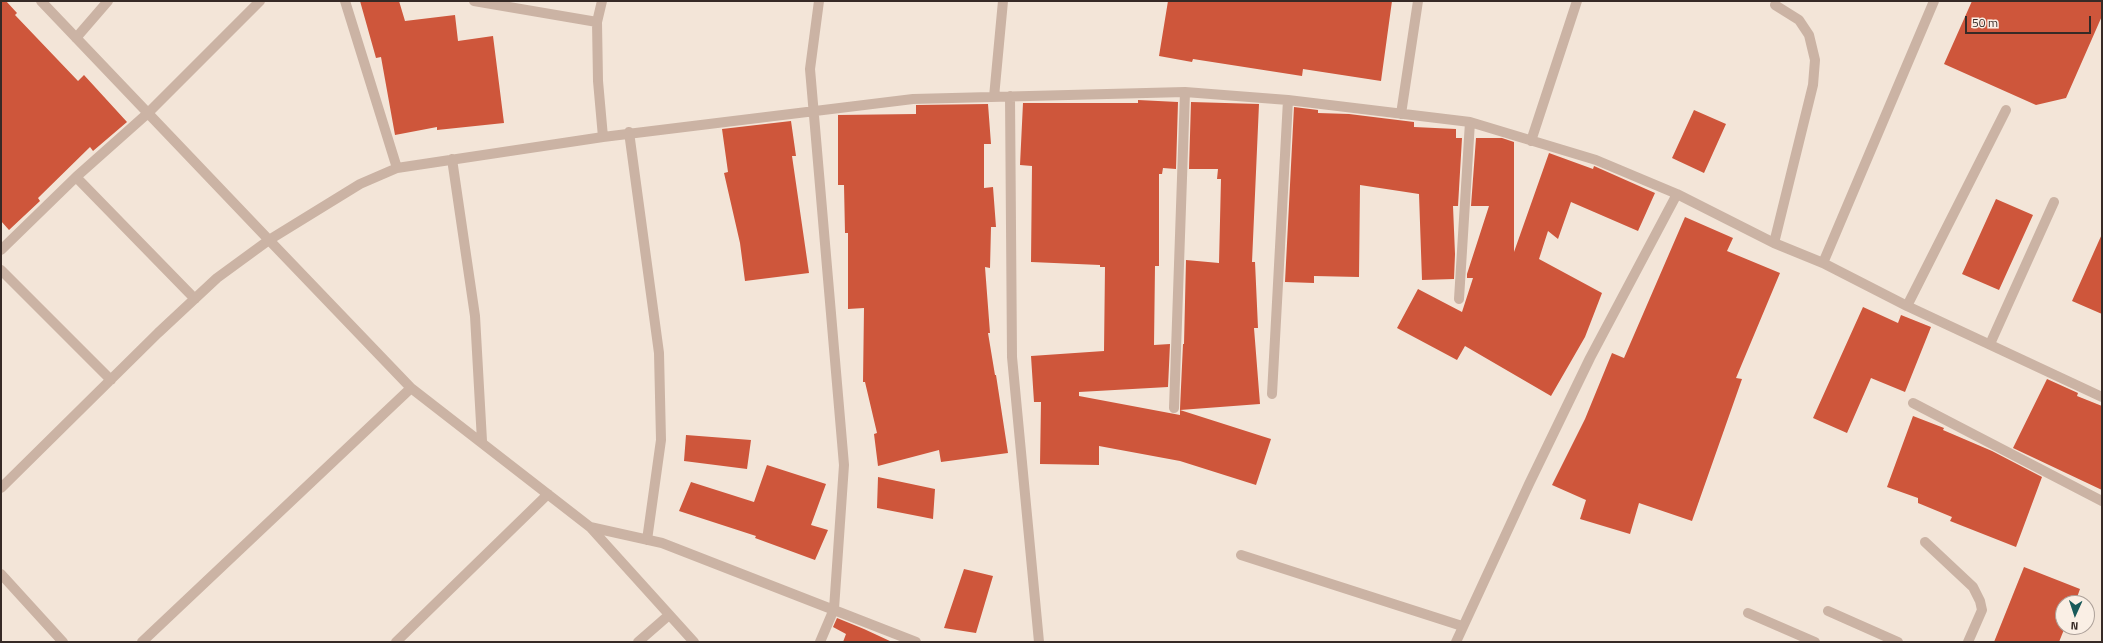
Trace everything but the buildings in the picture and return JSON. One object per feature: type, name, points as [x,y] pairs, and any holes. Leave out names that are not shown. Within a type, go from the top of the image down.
[{"type":"street","points":[[41,1],[411,388],[482,441],[590,527],[694,642]]},
{"type":"street","points":[[76,38],[108,1]]},
{"type":"street","points":[[1,250],[76,177],[148,113],[260,1]]},
{"type":"street","points":[[345,1],[397,168]]},
{"type":"street","points":[[474,1],[597,22]]},
{"type":"street","points":[[602,1],[597,22],[598,82],[603,136]]},
{"type":"street","points":[[819,1],[810,69],[844,464],[834,609],[820,642]]},
{"type":"street","points":[[994,97],[1003,1]]},
{"type":"street","points":[[1401,114],[1418,1]]},
{"type":"street","points":[[1531,141],[1577,1]]},
{"type":"street","points":[[1823,263],[1934,1]]},
{"type":"street","points":[[1774,243],[1813,85],[1815,60],[1809,34],[1799,20],[1776,5]]},
{"type":"street","points":[[1174,408],[1185,92]]},
{"type":"street","points":[[1,488],[217,278],[270,240],[360,184],[397,168],[629,132],[913,98],[1185,92],[1288,100],[1470,122],[1596,160],[1677,194],[1774,243],[1823,263],[1908,306],[2102,397]]},
{"type":"street","points":[[1010,96],[1012,357],[1039,642]]},
{"type":"street","points":[[1272,394],[1288,100]]},
{"type":"street","points":[[1908,306],[2006,110]]},
{"type":"street","points":[[1459,299],[1470,122]]},
{"type":"street","points":[[629,132],[659,353],[661,440],[647,540]]},
{"type":"street","points":[[452,159],[474,316],[482,441]]},
{"type":"street","points":[[76,177],[195,299]]},
{"type":"street","points":[[1456,642],[1462,626],[1590,358],[1677,194]]},
{"type":"street","points":[[1990,344],[2054,202]]},
{"type":"street","points":[[1,270],[111,380]]},
{"type":"street","points":[[142,642],[411,388]]},
{"type":"street","points":[[1913,403],[2102,502]]},
{"type":"street","points":[[396,642],[548,494]]},
{"type":"street","points":[[590,527],[662,543],[916,642]]},
{"type":"street","points":[[1926,542],[1973,587],[1980,601],[1982,610],[1968,642]]},
{"type":"street","points":[[1241,555],[1462,626]]},
{"type":"street","points":[[1,574],[63,642]]},
{"type":"street","points":[[1828,611],[1898,642]]},
{"type":"street","points":[[1748,613],[1815,642]]},
{"type":"street","points":[[638,642],[669,615]]}]
